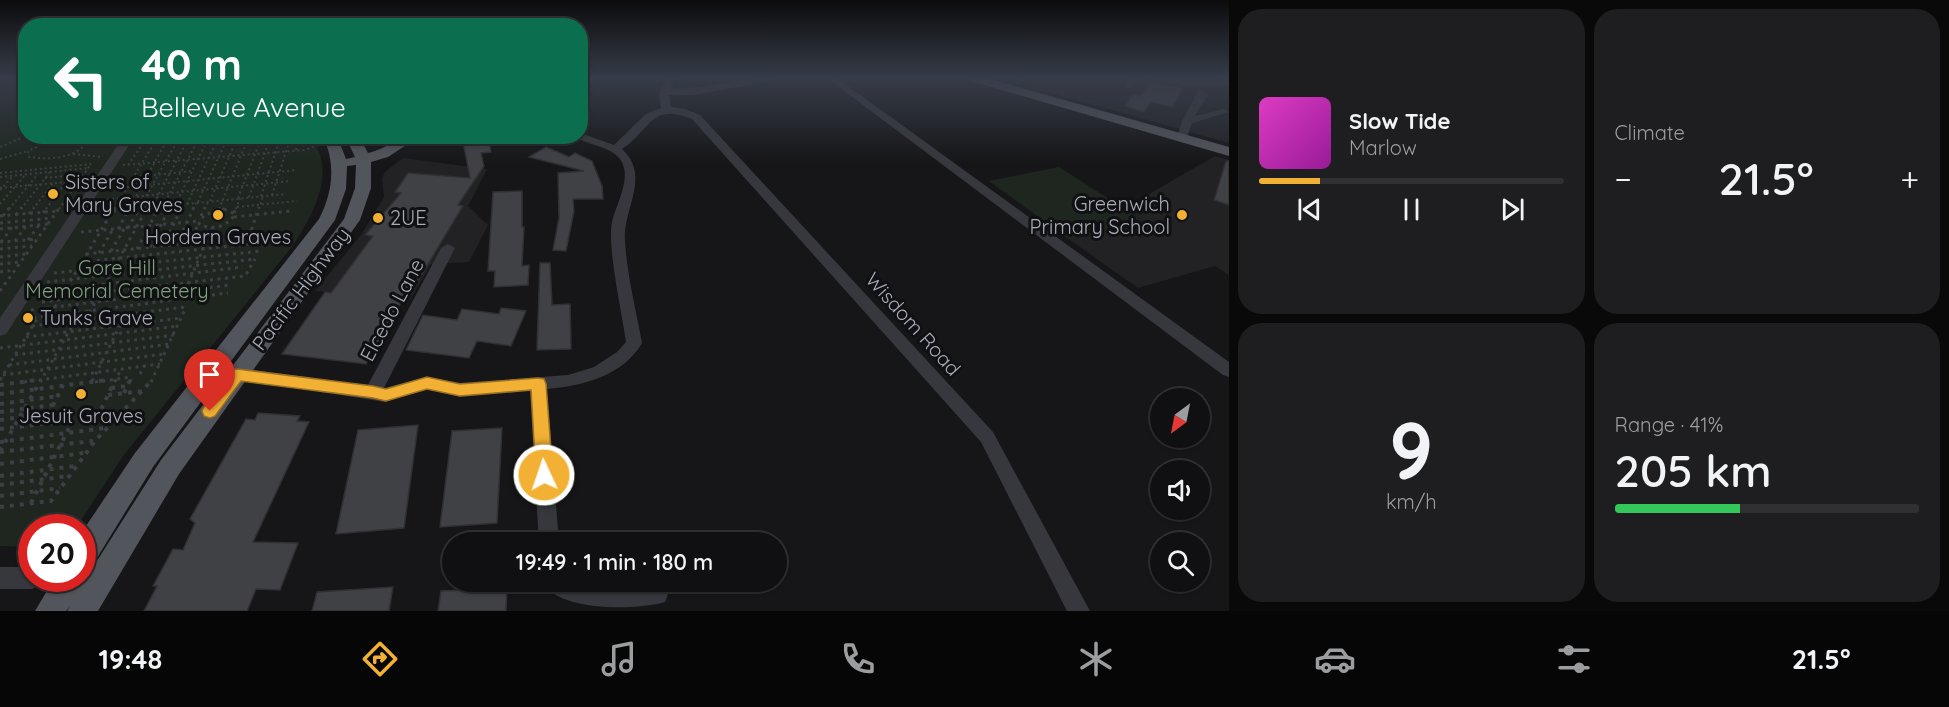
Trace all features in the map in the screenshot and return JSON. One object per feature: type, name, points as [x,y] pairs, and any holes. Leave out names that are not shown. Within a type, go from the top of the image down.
[{"type":"main road","points":[[1073,107],[1229,152]]},
{"type":"main road","name":"Pacific Highway","points":[[96,535],[144,460],[327,220],[338,194],[340,164],[334,144]]},
{"type":"main road","name":"Pacific Highway","points":[[96,575],[237,374],[352,220],[363,192],[364,160],[356,144]]},
{"type":"main road","points":[[340,164],[383,154],[400,144]]},
{"type":"main road","points":[[50,611],[62,592]]},
{"type":"main road","name":"Pacific Highway","points":[[82,611],[89,592]]},
{"type":"street","points":[[615,149],[628,141],[648,116],[666,110],[666,107]]},
{"type":"street","points":[[870,107],[1229,371]]},
{"type":"street","points":[[1182,138],[1187,121],[1195,107]]},
{"type":"street","name":"Wisdom Road","points":[[666,110],[686,112],[696,117],[987,437],[1079,611]]},
{"type":"street","points":[[1187,121],[1224,111]]},
{"type":"street","points":[[237,374],[386,395],[427,383],[460,390],[568,381],[599,372],[623,356],[634,343],[618,241],[620,221],[627,202],[630,170],[626,159],[615,149],[588,139]]},
{"type":"street","points":[[6,321],[124,144]]},
{"type":"street","name":"Elcedo Lane","points":[[373,392],[448,248]]},
{"type":"street","points":[[538,384],[548,532]]},
{"type":"street","points":[[0,578],[18,578]]},
{"type":"street","points":[[564,592],[576,603],[609,605],[634,597],[657,594]]},
{"type":"path","points":[[0,147],[18,140]]},
{"type":"path","points":[[0,159],[28,151],[40,144]]},
{"type":"path","points":[[9,157],[46,160],[72,153],[86,144]]},
{"type":"path","points":[[128,165],[143,144]]},
{"type":"path","points":[[55,307],[100,230],[142,165],[152,144]]},
{"type":"path","points":[[99,253],[128,210],[164,144]]},
{"type":"path","points":[[111,251],[140,208],[175,144]]},
{"type":"path","points":[[152,207],[185,144]]},
{"type":"path","points":[[137,249],[170,194],[195,144]]},
{"type":"path","points":[[150,247],[206,144]]},
{"type":"path","points":[[163,246],[216,144]]},
{"type":"path","points":[[177,244],[225,144]]},
{"type":"path","points":[[189,243],[235,144]]},
{"type":"path","points":[[219,209],[246,144]]},
{"type":"path","points":[[199,221],[204,228],[228,223],[234,215],[259,144]]},
{"type":"path","points":[[249,197],[268,144]]},
{"type":"path","points":[[249,237],[278,144]]},
{"type":"path","points":[[272,195],[288,144]]},
{"type":"path","points":[[296,150],[298,144]]},
{"type":"path","points":[[72,153],[112,163],[142,165],[314,147],[310,144]]},
{"type":"path","points":[[28,151],[29,157]]},
{"type":"path","points":[[0,176],[88,168],[112,163]]},
{"type":"path","points":[[0,176],[91,164],[1,289]]},
{"type":"path","points":[[128,188],[296,170]]},
{"type":"path","points":[[134,177],[192,171]]},
{"type":"path","points":[[16,215],[50,172]]},
{"type":"path","points":[[1,216],[38,173]]},
{"type":"path","points":[[0,204],[26,174]]},
{"type":"path","points":[[45,178],[84,174]]},
{"type":"path","points":[[1,189],[13,175]]},
{"type":"path","points":[[1,189],[102,178]]},
{"type":"path","points":[[86,202],[291,181]]},
{"type":"path","points":[[43,213],[65,182]]},
{"type":"path","points":[[29,214],[53,183]]},
{"type":"path","points":[[113,211],[286,194]]},
{"type":"path","points":[[237,207],[297,201]]},
{"type":"path","points":[[86,319],[147,208]]},
{"type":"path","points":[[64,234],[199,221],[219,209],[230,209],[234,215]]},
{"type":"path","points":[[1,216],[57,211]]},
{"type":"path","points":[[234,215],[291,211]]},
{"type":"path","points":[[0,223],[52,219]]},
{"type":"path","points":[[0,229],[48,224]]},
{"type":"path","points":[[28,240],[39,225]]},
{"type":"path","points":[[15,241],[26,226]]},
{"type":"path","points":[[1,242],[12,228]]},
{"type":"path","points":[[182,298],[212,228]]},
{"type":"path","points":[[86,254],[273,234]]},
{"type":"path","points":[[1,242],[38,239]]},
{"type":"path","points":[[82,262],[268,242]]},
{"type":"path","points":[[0,249],[32,246]]},
{"type":"path","points":[[34,280],[77,270],[261,251]]},
{"type":"path","points":[[0,257],[26,254]]},
{"type":"path","points":[[20,299],[61,297],[245,276],[255,259],[71,280],[34,280]]},
{"type":"path","points":[[0,264],[21,262]]},
{"type":"path","points":[[49,291],[243,267]]},
{"type":"path","points":[[0,272],[15,270]]},
{"type":"path","points":[[0,280],[8,280]]},
{"type":"path","points":[[6,321],[55,307],[231,285]]},
{"type":"path","points":[[6,321],[228,293]]},
{"type":"path","points":[[42,302],[61,297]]},
{"type":"path","points":[[0,507],[51,501],[95,441],[144,391],[170,344],[186,307],[32,326]]},
{"type":"path","points":[[93,381],[126,314]]},
{"type":"path","points":[[0,380],[38,317]]},
{"type":"path","points":[[26,337],[182,318]]},
{"type":"path","points":[[0,452],[75,321]]},
{"type":"path","points":[[0,348],[178,326]]},
{"type":"path","points":[[15,355],[174,334]]},
{"type":"path","points":[[9,365],[170,344]]},
{"type":"path","points":[[3,375],[165,354]]},
{"type":"path","points":[[0,385],[160,364]]},
{"type":"path","points":[[140,374],[144,366]]},
{"type":"path","points":[[97,418],[121,369]]},
{"type":"path","points":[[0,394],[132,377],[124,393]]},
{"type":"path","points":[[44,424],[63,385]]},
{"type":"path","points":[[111,388],[128,386]]},
{"type":"path","points":[[108,395],[144,391]]},
{"type":"path","points":[[0,404],[58,396]]},
{"type":"path","points":[[0,412],[53,405]]},
{"type":"path","points":[[0,420],[49,413]]},
{"type":"path","points":[[0,429],[121,415]]},
{"type":"path","points":[[32,503],[73,420]]},
{"type":"path","points":[[0,442],[107,428]]},
{"type":"path","points":[[0,452],[95,441]]},
{"type":"path","points":[[0,464],[86,452]]},
{"type":"path","points":[[0,476],[75,466]]},
{"type":"path","points":[[0,485],[68,476]]},
{"type":"path","points":[[0,496],[60,488]]},
{"type":"shaded area","points":[[1099,107],[1229,107],[1229,143]]},
{"type":"shaded area","name":"Greenwich Primary School","points":[[1215,156],[1229,160],[1229,275],[1215,266],[1138,288],[1070,240],[1144,222],[1125,208]]},
{"type":"shaded area","points":[[403,158],[487,169],[468,206],[488,225],[469,262],[431,264],[410,300],[315,291],[361,235],[384,197],[382,178],[385,172]]},
{"type":"green space","name":"Gore Hill Memorial Cemetery","points":[[0,107],[18,107],[18,144],[314,144],[322,164],[319,194],[307,223],[291,248],[123,456],[85,514],[18,514],[18,547],[0,546]]},
{"type":"green space","points":[[1059,167],[1145,222],[1070,240],[989,181]]},
{"type":"building","points":[[1127,107],[1148,107],[1144,112]]},
{"type":"building","points":[[464,144],[490,144],[491,152],[481,153],[484,166],[458,205],[463,206],[407,299],[403,299],[366,364],[282,354],[325,292],[331,293],[373,236],[365,235],[401,193],[395,192],[408,173],[470,178]]},
{"type":"building","points":[[546,147],[569,157],[575,153],[592,161],[602,186],[603,199],[573,199],[574,211],[566,251],[553,250],[559,218],[558,173],[584,171],[529,157]]},
{"type":"building","points":[[1226,161],[1229,161],[1229,205],[1214,200]]},
{"type":"building","points":[[522,191],[522,227],[524,227],[522,266],[529,265],[528,285],[494,287],[495,271],[488,271],[493,192]]},
{"type":"building","points":[[540,263],[550,263],[552,305],[570,304],[571,349],[537,350]]},
{"type":"building","points":[[501,308],[526,311],[511,346],[477,341],[469,358],[406,350],[423,315],[457,320],[462,309],[499,314]]},
{"type":"building","points":[[258,413],[300,416],[297,421],[309,422],[253,542],[298,543],[280,590],[256,589],[247,611],[144,611],[157,586],[153,586],[173,549],[183,550],[195,523],[190,519],[246,419],[255,420]]},
{"type":"building","points":[[418,425],[404,528],[336,534],[358,430]]},
{"type":"building","points":[[502,428],[497,523],[440,527],[452,431]]},
{"type":"building","points":[[393,587],[389,611],[312,611],[317,592]]},
{"type":"building","points":[[441,591],[507,592],[506,611],[438,611]]},
{"type":"place","name":"Sisters of Mary Graves","points":[[53,194]]},
{"type":"place","name":"Hordern Graves","points":[[218,215]]},
{"type":"place","name":"Greenwich Primary School","points":[[1182,215]]},
{"type":"place","name":"2UE","points":[[378,218]]},
{"type":"place","name":"Tunks Grave","points":[[28,318]]},
{"type":"place","name":"Jesuit Graves","points":[[81,394]]},
{"type":"route","points":[[210,411],[237,374],[386,395],[427,383],[460,390],[538,384],[544,475]]}]
